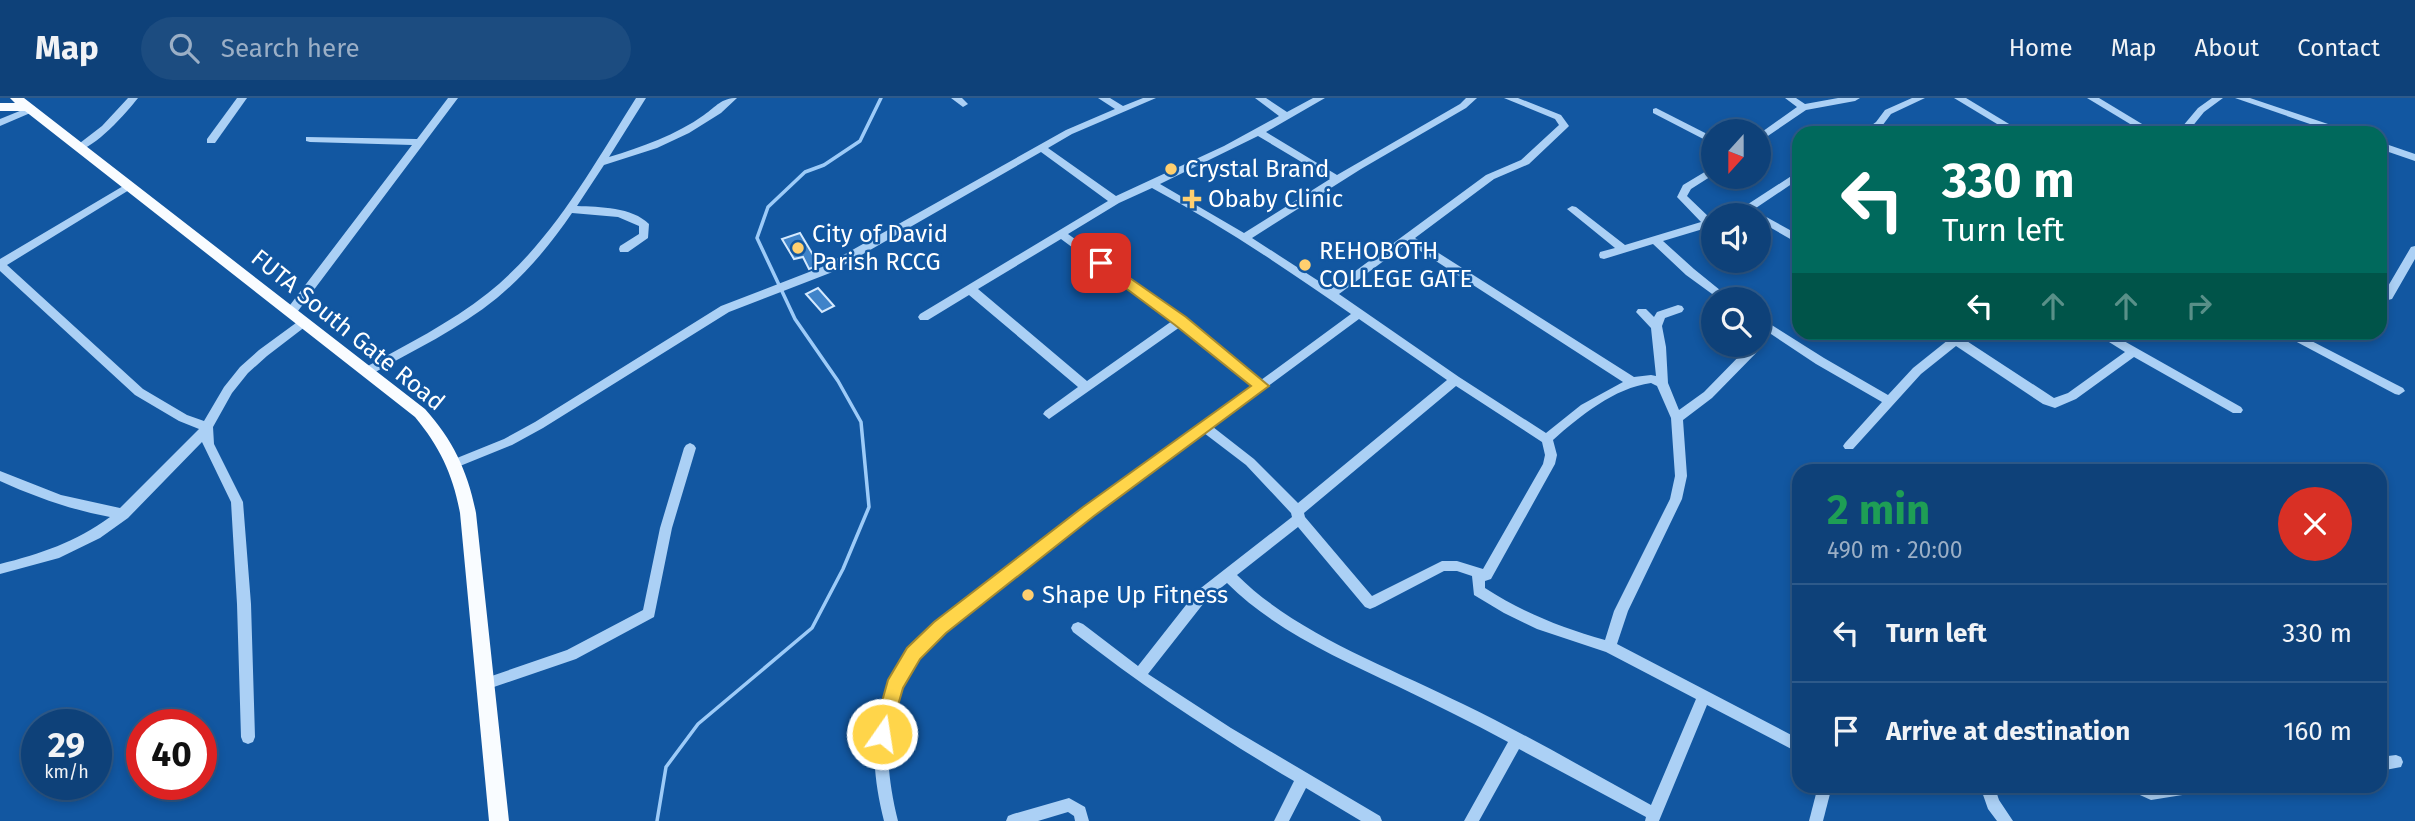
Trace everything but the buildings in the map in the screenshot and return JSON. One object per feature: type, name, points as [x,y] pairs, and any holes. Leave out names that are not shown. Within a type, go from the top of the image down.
[{"type":"main road","points":[[0,104],[5,98]]},
{"type":"main road","name":"FUTA South Gate Road","points":[[16,98],[30,105],[80,148],[368,371],[420,413],[443,439],[464,482],[499,821]]},
{"type":"main road","points":[[0,104],[30,105]]},
{"type":"street","points":[[80,148],[105,128],[133,98]]},
{"type":"street","points":[[211,141],[242,98]]},
{"type":"street","points":[[291,312],[453,98]]},
{"type":"street","points":[[368,371],[451,323],[506,284],[540,247],[569,209],[641,98]]},
{"type":"street","points":[[600,163],[667,142],[703,121],[732,98]]},
{"type":"street","points":[[1103,98],[1121,109]]},
{"type":"street","points":[[456,463],[508,442],[539,425],[724,309],[826,270],[1081,126],[1151,98]]},
{"type":"street","points":[[1260,98],[1287,117]]},
{"type":"street","points":[[924,317],[1115,201],[1259,132],[1320,98]]},
{"type":"street","points":[[1244,238],[1336,180],[1463,106],[1472,98]]},
{"type":"street","points":[[1330,295],[1490,177],[1525,162],[1564,126],[1559,117],[1509,98]]},
{"type":"street","points":[[1790,98],[1802,107]]},
{"type":"street","points":[[1771,130],[1802,107],[1855,98]]},
{"type":"street","points":[[1959,98],[2008,126]]},
{"type":"street","points":[[2092,98],[2140,126]]},
{"type":"street","points":[[2188,126],[2201,110],[2218,98]]},
{"type":"street","points":[[2240,98],[2322,126]]},
{"type":"street","points":[[1877,126],[1888,112],[1916,99]]},
{"type":"street","points":[[0,122],[30,105]]},
{"type":"street","points":[[1656,111],[1701,135]]},
{"type":"street","points":[[1259,132],[1336,180]]},
{"type":"street","points":[[310,139],[420,142]]},
{"type":"street","points":[[1041,148],[1115,201]]},
{"type":"street","points":[[2387,148],[2415,158]]},
{"type":"street","points":[[1701,178],[1687,187],[1682,197],[1701,214]]},
{"type":"street","points":[[1766,203],[1792,180]]},
{"type":"street","points":[[1150,183],[1169,191],[1244,238],[1547,439],[1551,455],[1549,464],[1486,575],[1478,578],[1477,585],[1485,595],[1531,619],[1609,647],[1792,742]]},
{"type":"street","points":[[131,185],[0,264],[139,392],[183,418],[207,428]]},
{"type":"street","points":[[569,209],[604,212],[638,220],[644,224],[644,235],[624,249]]},
{"type":"street","points":[[1572,209],[1623,249]]},
{"type":"street","points":[[1771,224],[1792,236]]},
{"type":"street","points":[[1604,255],[1701,226]]},
{"type":"street","points":[[1061,234],[1180,321],[1261,386]]},
{"type":"street","points":[[1409,239],[1632,382]]},
{"type":"street","points":[[1657,241],[1710,287]]},
{"type":"street","points":[[2387,296],[2415,250]]},
{"type":"street","points":[[970,289],[1086,387]]},
{"type":"street","points":[[1656,326],[1661,316],[1678,309]]},
{"type":"street","points":[[1609,647],[1621,611],[1676,499],[1681,476],[1677,418],[1662,383],[1658,351],[1661,343],[1656,326],[1642,312]]},
{"type":"street","points":[[891,821],[879,752],[884,716],[894,686],[913,654],[940,627],[1059,535],[1359,314]]},
{"type":"street","points":[[1049,414],[1180,321]]},
{"type":"street","points":[[0,569],[41,560],[100,534],[124,514],[207,428],[229,388],[256,358],[304,323]]},
{"type":"street","points":[[1773,329],[1820,362],[1888,400]]},
{"type":"street","points":[[1849,446],[1877,417],[1888,400],[1946,340]]},
{"type":"street","points":[[1956,340],[2047,401],[2055,403],[2072,396],[2132,353]]},
{"type":"street","points":[[2111,340],[2237,410]]},
{"type":"street","points":[[2299,340],[2399,391]]},
{"type":"street","points":[[1677,418],[1708,395],[1745,357]]},
{"type":"street","points":[[1547,439],[1578,412],[1632,382],[1648,377],[1662,383]]},
{"type":"street","points":[[1139,675],[1202,595],[1455,380]]},
{"type":"street","points":[[1205,427],[1251,462],[1370,603],[1441,566],[1457,566],[1486,575]]},
{"type":"street","points":[[207,428],[208,444],[237,502],[244,604],[248,737]]},
{"type":"street","points":[[485,684],[571,654],[649,613],[653,605],[666,528],[690,448]]},
{"type":"street","points":[[0,476],[56,500],[124,514]]},
{"type":"street","points":[[1227,574],[1252,599],[1331,648],[1460,709],[1653,817],[1703,698]]},
{"type":"street","points":[[1078,628],[1139,675],[1226,733],[1375,821]]},
{"type":"street","points":[[1471,821],[1516,741]]},
{"type":"street","points":[[1281,821],[1303,779]]},
{"type":"street","points":[[1816,821],[1823,793]]},
{"type":"street","points":[[1989,793],[1993,804],[2006,821]]},
{"type":"street","points":[[1013,821],[1069,805],[1080,812],[1082,821]]},
{"type":"waterway","points":[[657,821],[666,767],[698,724],[812,628],[843,569],[869,507],[861,422],[838,381],[795,319],[757,238],[768,207],[805,172],[824,165],[860,141],[881,98]]},
{"type":"place","name":"Crystal Brand","points":[[1171,169]]},
{"type":"place","name":"Obaby Clinic","points":[[1192,199]]},
{"type":"place","name":"City of David Parish RCCG","points":[[798,248]]},
{"type":"place","name":"REHOBOTH COLLEGE GATE","points":[[1305,265]]},
{"type":"place","name":"Shape Up Fitness","points":[[1028,595]]},
{"type":"route","points":[[882,734],[884,716],[894,686],[913,654],[940,627],[1088,512],[1261,386],[1180,321],[1101,263]]}]
